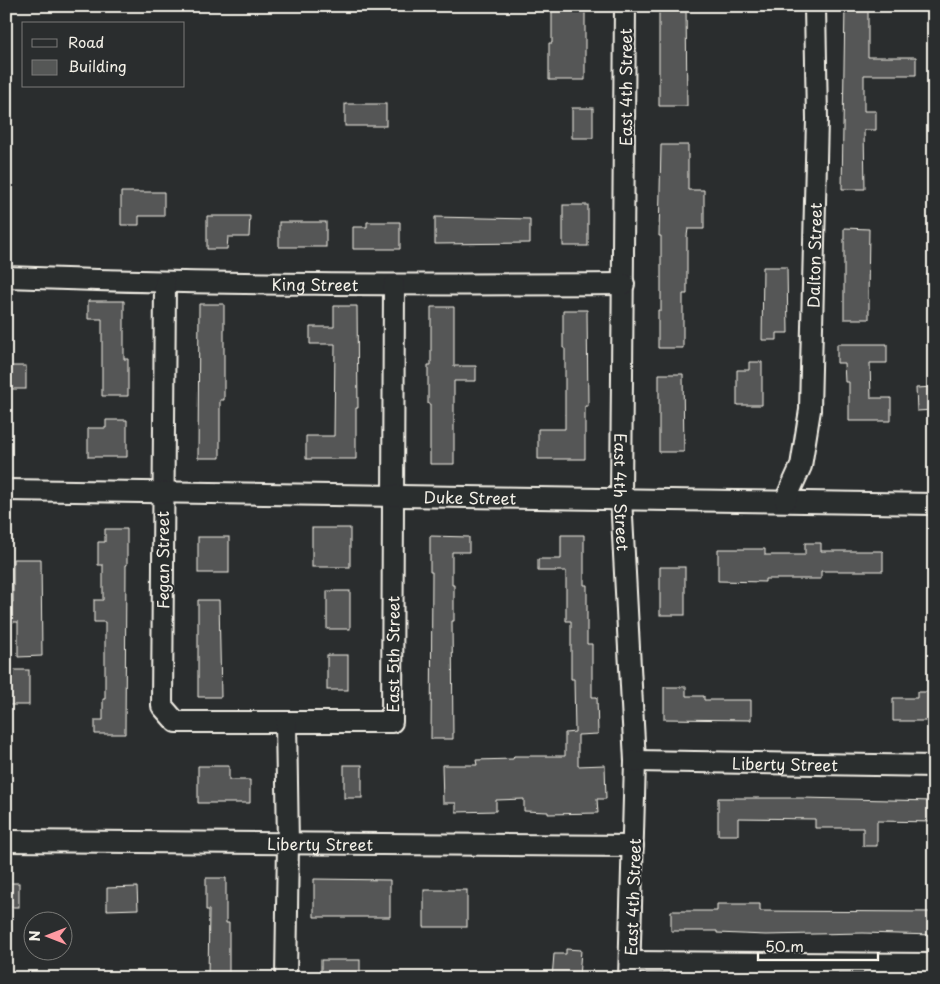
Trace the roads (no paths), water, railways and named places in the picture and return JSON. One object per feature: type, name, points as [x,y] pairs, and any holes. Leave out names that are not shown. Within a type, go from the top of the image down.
[{"type":"street","name":"East 4th Street","points":[[625,6],[621,498],[635,761],[630,970]]},
{"type":"street","name":"Dalton Street","points":[[785,501],[801,466],[810,410],[817,119],[815,6]]},
{"type":"street","name":"King Street","points":[[6,277],[165,283],[394,286],[624,284]]},
{"type":"street","name":"Fegan Street","points":[[165,283],[162,706],[176,722],[286,722]]},
{"type":"street","name":"East 5th Street","points":[[286,722],[392,722],[394,286]]},
{"type":"street","name":"Duke Street","points":[[6,490],[934,504]]},
{"type":"street","points":[[286,722],[288,843],[286,978]]},
{"type":"street","name":"Liberty Street","points":[[635,761],[934,766]]},
{"type":"street","name":"Liberty Street","points":[[6,841],[633,846]]},
{"type":"street","points":[[630,970],[934,964]]}]
